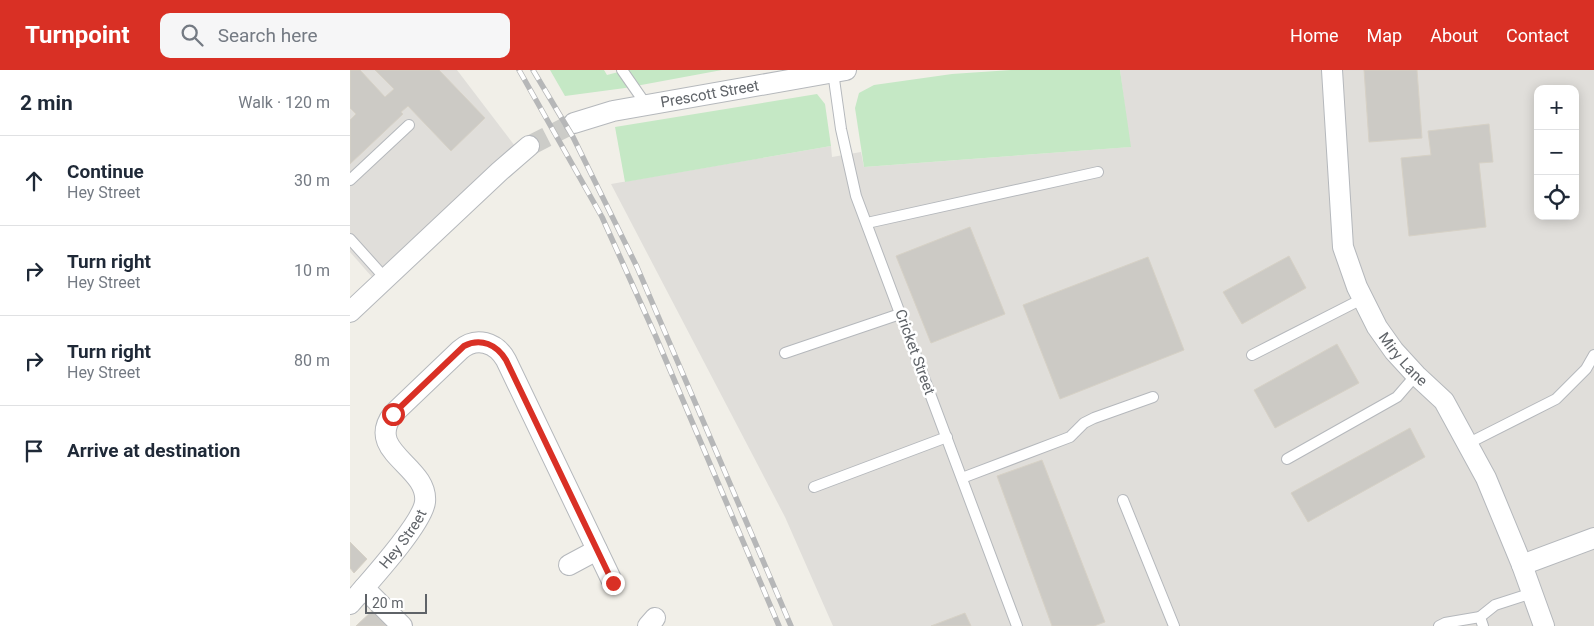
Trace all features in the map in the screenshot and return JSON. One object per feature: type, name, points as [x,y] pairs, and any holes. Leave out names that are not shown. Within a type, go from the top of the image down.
[{"type":"street","name":"Miry Lane","points":[[1332,70],[1343,247],[1356,287],[1377,327],[1416,375],[1444,401],[1468,444],[1486,478],[1522,565],[1544,626]]},
{"type":"street","name":"Prescott Street","points":[[574,123],[612,111],[840,71]]},
{"type":"street","points":[[350,312],[500,170],[529,146]]},
{"type":"street","name":"Hey Street","points":[[350,604],[382,568],[419,518],[425,502],[420,481],[388,444],[385,434],[387,424],[393,414],[460,350],[475,342],[490,344],[497,348],[506,360],[613,583]]},
{"type":"street","points":[[1522,565],[1594,538]]},
{"type":"street","points":[[569,565],[597,550]]},
{"type":"street","points":[[364,588],[402,626]]},
{"type":"lane","points":[[622,70],[647,106]]},
{"type":"lane","name":"Cricket Street","points":[[840,71],[841,129],[856,196],[1017,626]]},
{"type":"lane","points":[[350,180],[409,124]]},
{"type":"lane","points":[[867,223],[1098,172]]},
{"type":"lane","points":[[350,238],[385,278]]},
{"type":"lane","points":[[1252,356],[1362,299]]},
{"type":"lane","points":[[785,353],[900,314]]},
{"type":"lane","points":[[1468,444],[1556,399],[1586,369],[1594,355]]},
{"type":"lane","points":[[1287,459],[1397,397],[1416,375]]},
{"type":"lane","points":[[962,478],[1070,437],[1084,423],[1094,418],[1153,397]]},
{"type":"lane","points":[[814,487],[946,437]]},
{"type":"lane","points":[[1123,500],[1174,626]]},
{"type":"lane","points":[[1439,626],[1445,623],[1482,622],[1495,605],[1532,594]]},
{"type":"shaded area","points":[[350,70],[457,70],[518,150],[372,277],[350,252]]},
{"type":"shaded area","points":[[1120,70],[1594,70],[1594,626],[833,626],[785,517],[611,184],[831,146],[832,157],[861,152],[864,167],[1130,147]]},
{"type":"green space","points":[[550,70],[604,70],[607,75],[626,70],[722,70],[625,88],[565,96]]},
{"type":"green space","points":[[1011,70],[1120,70],[1131,147],[864,167],[855,108],[859,93],[874,85],[952,74]]},
{"type":"green space","points":[[817,94],[825,104],[831,146],[625,182],[615,127]]},
{"type":"building","points":[[350,70],[360,70],[385,97],[394,89],[375,70],[439,70],[485,118],[451,151],[408,106],[401,112],[403,114],[350,164],[350,120],[356,114],[350,108]]},
{"type":"building","points":[[1364,70],[1417,70],[1422,138],[1369,142]]},
{"type":"building","points":[[1489,124],[1493,162],[1479,163],[1486,227],[1409,236],[1401,158],[1431,155],[1428,131]]},
{"type":"building","points":[[970,227],[1005,314],[931,343],[896,256]]},
{"type":"building","points":[[1289,256],[1306,288],[1242,324],[1223,292]]},
{"type":"building","points":[[1148,257],[1184,350],[1060,399],[1023,305]]},
{"type":"building","points":[[1337,344],[1359,383],[1275,428],[1254,390]]},
{"type":"building","points":[[1410,428],[1425,457],[1308,522],[1291,493]]},
{"type":"building","points":[[1042,460],[1105,622],[1094,626],[1052,626],[997,476]]},
{"type":"building","points":[[350,542],[367,559],[354,573],[350,568]]},
{"type":"building","points":[[373,610],[391,626],[356,626]]},
{"type":"building","points":[[965,613],[971,626],[931,626]]},
{"type":"tunnel","points":[[529,146],[574,123]]},
{"type":"railway","points":[[519,70],[602,217],[656,337],[779,626]]},
{"type":"railway","points":[[533,70],[573,137],[637,267],[791,626]]},
{"type":"route","points":[[393,414],[464,346],[470,343],[482,342],[497,348],[506,360],[613,583]]}]
